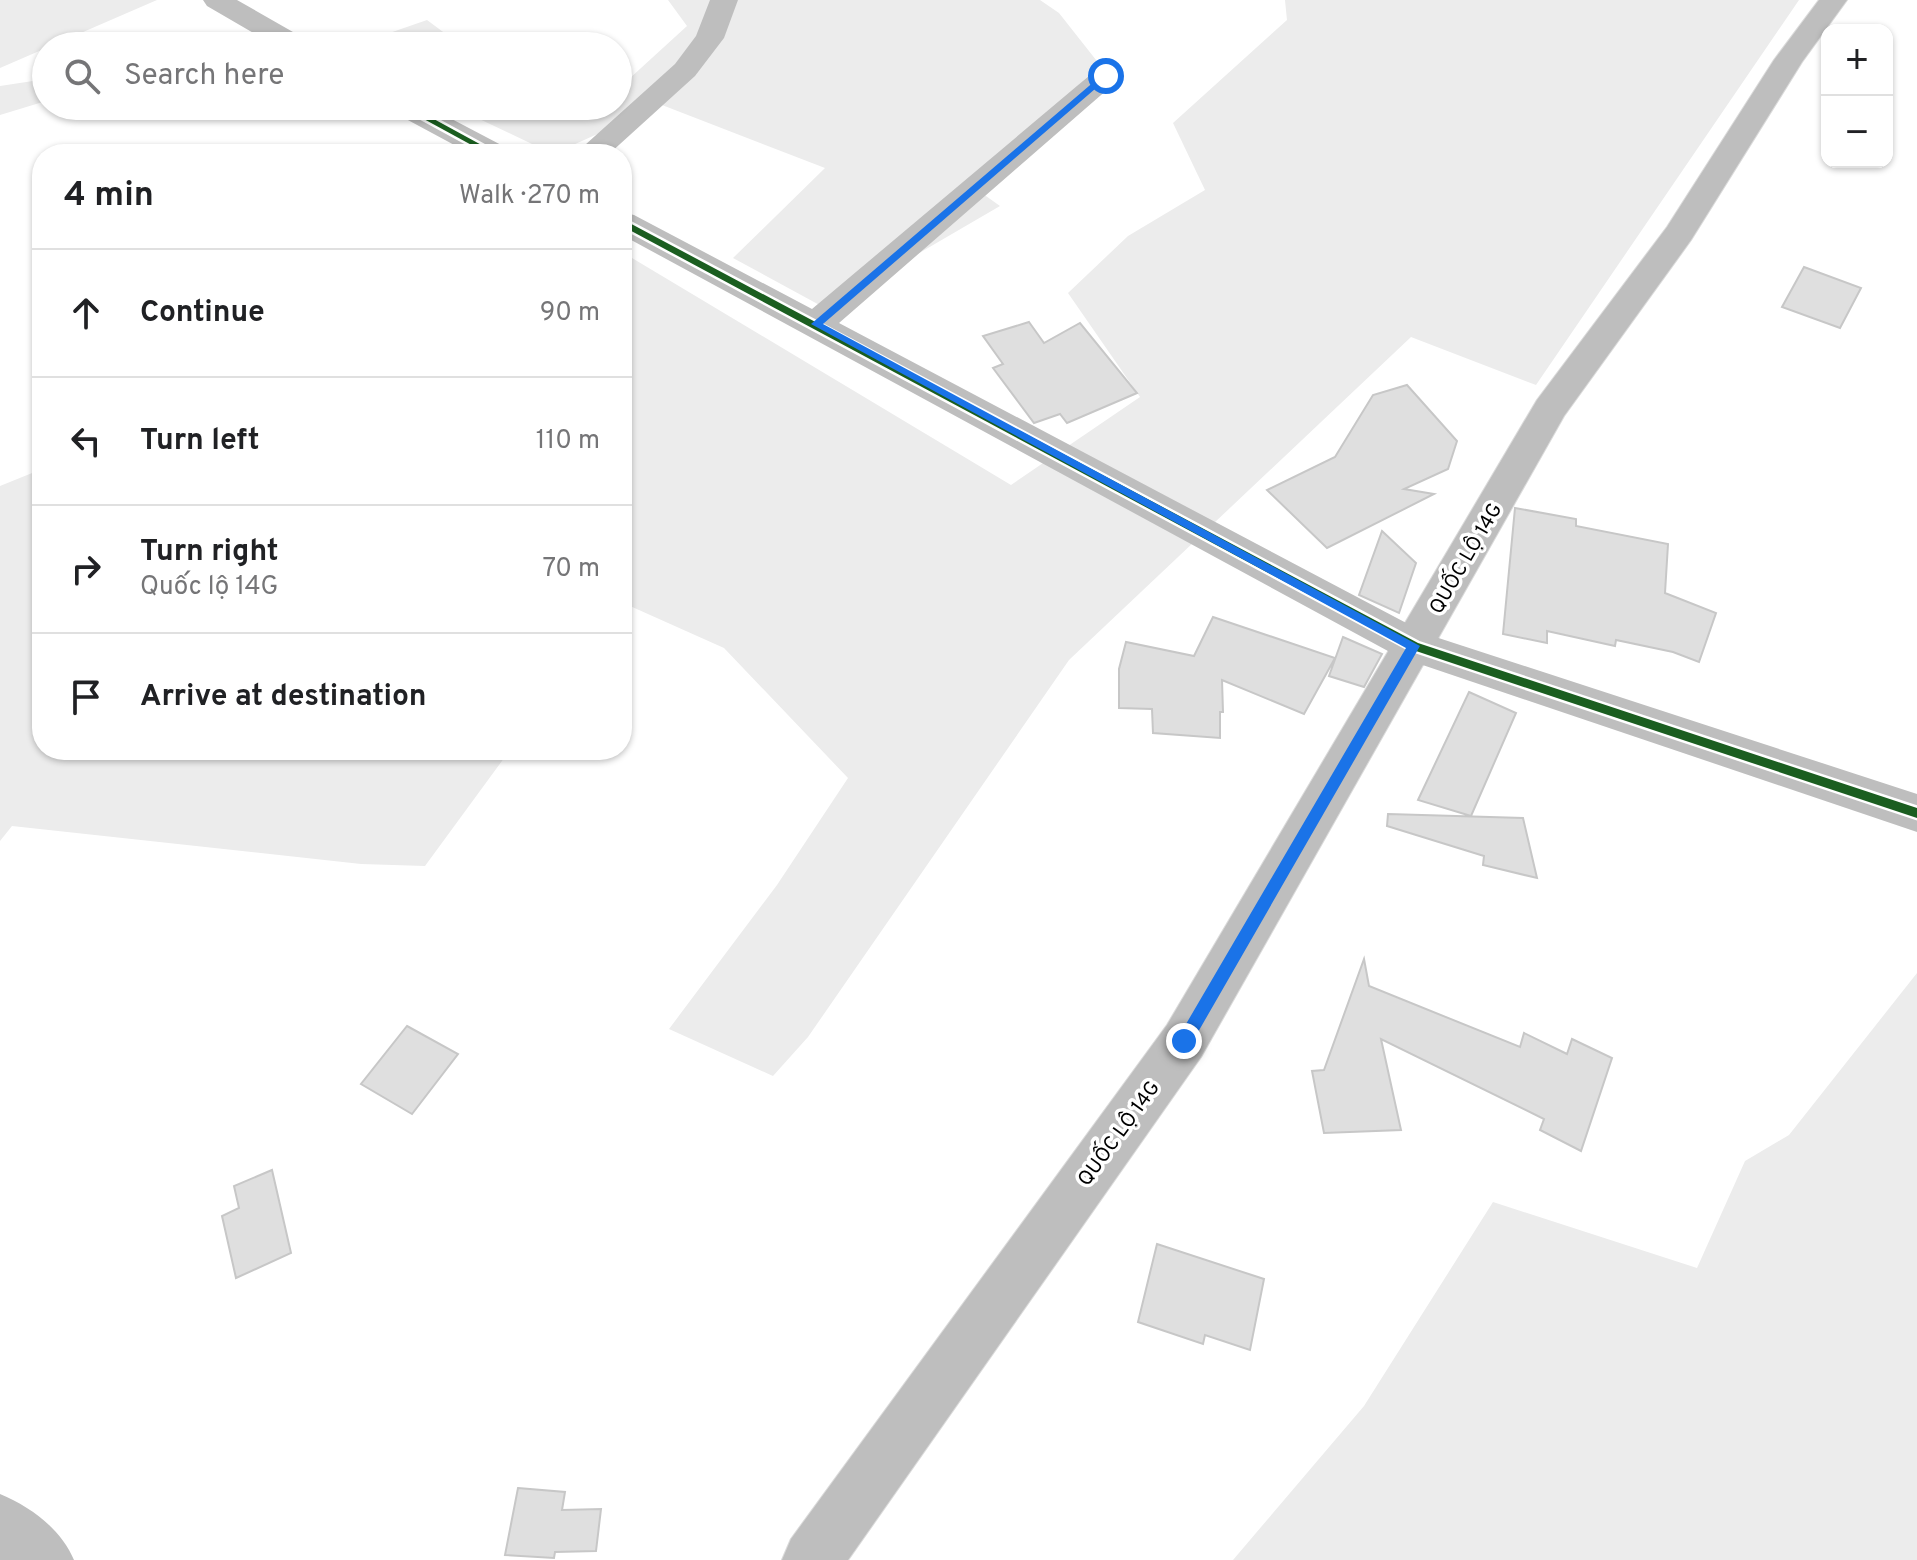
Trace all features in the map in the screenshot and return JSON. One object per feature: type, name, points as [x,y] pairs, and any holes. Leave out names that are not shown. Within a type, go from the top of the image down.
[{"type":"street","points":[[217,0],[273,32]]},
{"type":"street","points":[[632,117],[685,70],[710,38],[724,0]]},
{"type":"street","name":"QUỐC LỘ 14G","points":[[812,1560],[1184,1041],[1550,409],[1679,233],[1789,60],[1833,0]]},
{"type":"street","points":[[816,324],[1106,76]]},
{"type":"street","points":[[430,120],[475,144]]},
{"type":"street","points":[[602,144],[629,120]]},
{"type":"street","points":[[632,227],[1414,646],[1917,813]]},
{"type":"street","points":[[0,1524],[44,1560]]},
{"type":"shaded area","points":[[0,0],[157,0],[83,32],[32,32],[32,54],[0,68]]},
{"type":"shaded area","points":[[668,0],[1040,0],[1059,13],[1100,65],[972,186],[1000,206],[825,308],[733,258],[825,168],[662,105],[632,118],[632,76],[687,26]]},
{"type":"shaded area","points":[[1285,0],[1799,0],[1536,385],[1411,337],[1069,660],[808,1037],[773,1076],[669,1029],[777,885],[848,778],[724,648],[632,607],[632,258],[1011,485],[1140,397],[1068,293],[1128,236],[1205,190],[1173,123],[1287,20]]},
{"type":"shaded area","points":[[427,20],[443,32],[392,32]]},
{"type":"shaded area","points":[[32,81],[32,105],[0,115],[0,86]]},
{"type":"shaded area","points":[[481,120],[629,120],[575,144],[532,144]]},
{"type":"shaded area","points":[[32,473],[32,760],[503,760],[425,866],[361,864],[12,826],[0,841],[0,486]]},
{"type":"shaded area","points":[[1917,973],[1917,1560],[1233,1560],[1364,1406],[1493,1202],[1697,1268],[1745,1161],[1789,1135]]},
{"type":"building","points":[[1804,267],[1861,288],[1840,328],[1782,307]]},
{"type":"building","points":[[1029,322],[1044,343],[1080,323],[1137,393],[1067,423],[1060,414],[1034,423],[993,368],[1003,364],[983,336]]},
{"type":"building","points":[[1407,385],[1457,441],[1448,469],[1404,489],[1434,494],[1327,548],[1267,490],[1335,457],[1373,395]]},
{"type":"building","points":[[1515,508],[1576,519],[1576,526],[1668,544],[1665,593],[1716,613],[1699,662],[1673,652],[1616,640],[1615,646],[1547,631],[1547,643],[1503,634]]},
{"type":"building","points":[[1382,531],[1416,563],[1399,613],[1359,595]]},
{"type":"building","points":[[1213,617],[1335,658],[1304,714],[1222,680],[1220,738],[1153,733],[1152,709],[1119,708],[1119,669],[1126,642],[1194,656]]},
{"type":"building","points":[[1343,637],[1382,654],[1364,687],[1329,676]]},
{"type":"building","points":[[1469,692],[1516,713],[1471,816],[1418,800]]},
{"type":"building","points":[[1388,814],[1523,818],[1537,878],[1483,865],[1484,856],[1387,826]]},
{"type":"building","points":[[1364,959],[1369,986],[1520,1047],[1524,1033],[1567,1054],[1572,1039],[1612,1058],[1581,1151],[1540,1130],[1544,1119],[1381,1039],[1401,1130],[1324,1133],[1312,1071],[1324,1070]]},
{"type":"building","points":[[407,1026],[458,1054],[412,1114],[361,1084]]},
{"type":"building","points":[[272,1170],[291,1253],[236,1278],[222,1216],[239,1208],[234,1186]]},
{"type":"building","points":[[1157,1244],[1264,1279],[1250,1350],[1205,1335],[1203,1344],[1138,1322]]},
{"type":"building","points":[[518,1488],[565,1492],[562,1510],[601,1509],[596,1551],[555,1552],[554,1558],[505,1555]]},
{"type":"cycle path","points":[[430,120],[475,144]]},
{"type":"cycle path","points":[[632,227],[1414,646],[1917,813]]},
{"type":"route","points":[[1106,76],[816,324],[1414,646],[1184,1041]]}]
